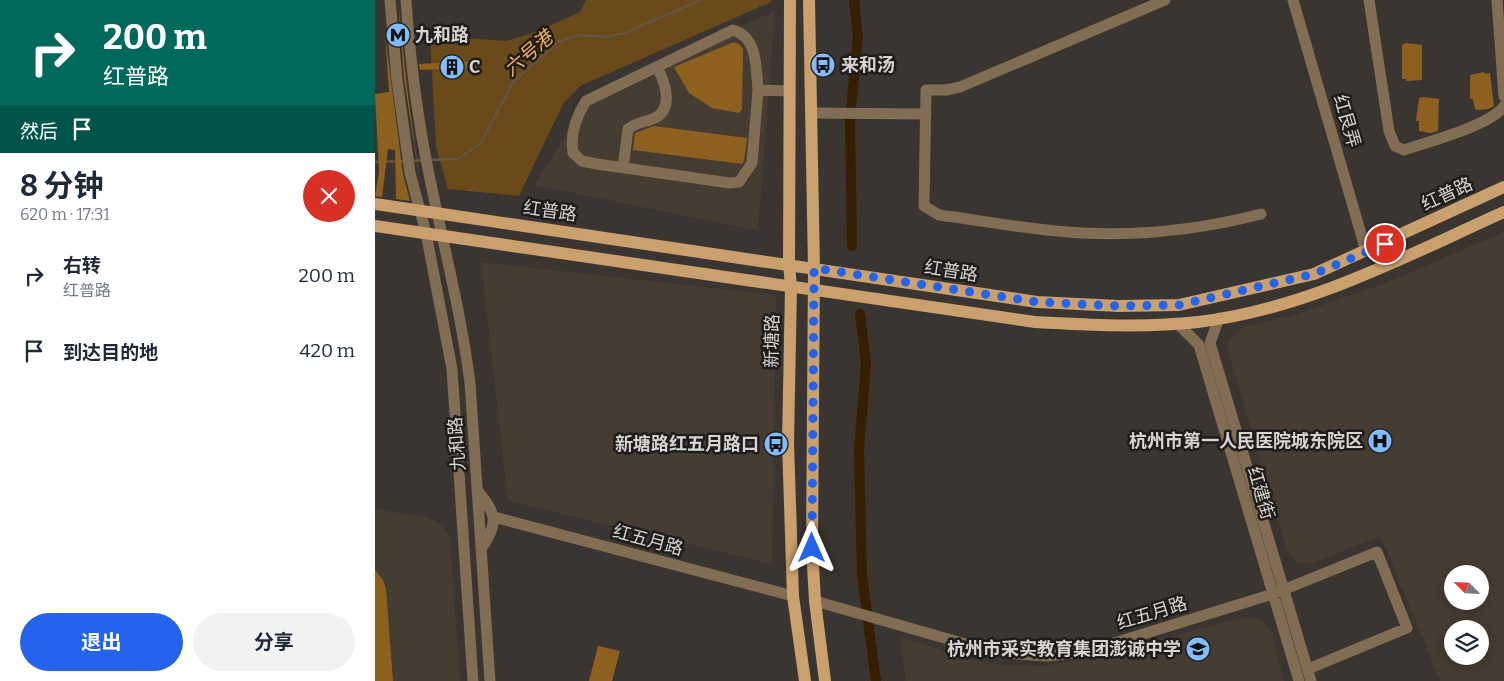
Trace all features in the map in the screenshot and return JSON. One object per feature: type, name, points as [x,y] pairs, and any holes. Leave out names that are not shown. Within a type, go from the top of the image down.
[{"type":"main road","name":"新塘路","points":[[790,0],[789,264],[791,288],[788,443],[793,596],[805,681]]},
{"type":"main road","points":[[809,0],[814,268],[812,548],[815,601],[825,681]]},
{"type":"main road","name":"红普路","points":[[375,204],[1037,302],[1119,306],[1179,305],[1314,274],[1366,252],[1504,187]]},
{"type":"main road","points":[[375,226],[1035,322],[1112,326],[1177,323],[1219,318],[1247,313],[1319,294],[1504,212]]},
{"type":"street","name":"九和路","points":[[391,0],[397,80],[410,173],[426,233],[452,369],[473,681]]},
{"type":"street","name":"九和路","points":[[407,0],[411,71],[428,173],[464,338],[470,383],[490,681]]},
{"type":"street","points":[[1165,0],[960,87],[946,90],[926,90],[924,206],[939,215],[1051,230],[1114,234],[1147,233],[1222,224],[1261,214]]},
{"type":"street","name":"红艮弄","points":[[1293,0],[1366,252]]},
{"type":"street","points":[[1369,0],[1389,131],[1395,146],[1404,150],[1476,125],[1499,113],[1504,106]]},
{"type":"street","points":[[1497,0],[1504,96]]},
{"type":"street","points":[[733,30],[742,33],[750,42],[754,56],[758,90],[752,163],[739,182],[730,183],[582,161],[573,153],[571,140],[577,115],[586,101],[657,67],[733,30]]},
{"type":"street","points":[[623,168],[628,129],[642,121],[653,119],[661,113],[666,100],[666,85],[657,67]]},
{"type":"street","points":[[758,90],[789,90]]},
{"type":"street","points":[[811,113],[926,114]]},
{"type":"street","name":"红建街","points":[[1219,318],[1210,342],[1311,681]]},
{"type":"street","name":"红建街","points":[[1177,323],[1199,345],[1299,681]]},
{"type":"street","points":[[477,490],[488,503],[493,517],[493,531],[481,549]]},
{"type":"street","name":"红五月路","points":[[493,517],[793,596]]},
{"type":"street","name":"红五月路","points":[[815,601],[976,647],[1017,654],[1047,656],[1085,652],[1273,594],[1377,552],[1407,628],[1308,669]]},
{"type":"shaded area","points":[[586,0],[771,0],[771,2],[580,86],[563,104],[519,196],[448,189],[436,147],[430,36],[506,41],[533,33],[580,12]]},
{"type":"shaded area","points":[[775,11],[758,231],[535,185],[590,93]]},
{"type":"shaded area","name":"杭州市第一人民医院城东院区","points":[[1504,232],[1504,681],[1440,681],[1381,536],[1310,564],[1295,561],[1287,551],[1227,347],[1234,335],[1243,327],[1288,317],[1388,282]]},
{"type":"shaded area","points":[[481,262],[776,295],[772,564],[508,501]]},
{"type":"shaded area","points":[[375,509],[429,518],[443,526],[450,539],[460,681],[375,681]]},
{"type":"shaded area","name":"杭州市采实教育集团澎诚中学","points":[[1241,618],[1261,619],[1266,624],[1272,634],[1284,681],[906,681],[900,637],[970,659],[1000,665],[1044,666],[1106,654]]},
{"type":"building","points":[[398,0],[407,88],[420,182],[404,79]]},
{"type":"building","points":[[385,34],[403,174],[410,201],[396,199],[395,150],[388,149],[382,197],[375,196],[379,172],[375,94],[389,92]]},
{"type":"building","points":[[734,42],[743,49],[742,110],[739,113],[712,108],[689,93],[674,67]]},
{"type":"building","points":[[1406,43],[1422,45],[1422,80],[1406,81],[1406,79],[1402,79],[1402,45]]},
{"type":"building","points":[[473,61],[473,68],[420,70],[419,64]]},
{"type":"building","points":[[1484,72],[1485,74],[1490,73],[1494,106],[1478,110],[1475,109],[1473,99],[1470,99],[1470,75]]},
{"type":"building","points":[[1419,98],[1439,99],[1438,131],[1431,133],[1419,131],[1419,121],[1416,121]]},
{"type":"building","points":[[654,126],[747,138],[744,161],[742,164],[633,150],[635,133]]},
{"type":"building","points":[[375,570],[383,580],[386,589],[393,681],[375,681]]},
{"type":"building","points":[[598,646],[620,651],[612,681],[589,681]]},
{"type":"waterway","name":"六号港","points":[[429,160],[458,159],[481,143],[513,82],[559,41],[580,35],[605,37],[625,33],[700,0]]},
{"type":"waterway","points":[[852,246],[850,119],[858,38],[854,0]]},
{"type":"waterway","name":"六号港","points":[[411,161],[423,160]]},
{"type":"waterway","name":"六号港","points":[[375,162],[406,161]]},
{"type":"waterway","points":[[860,314],[866,364],[859,450],[862,576],[876,681]]},
{"type":"place","name":"九和路","points":[[398,35]]},
{"type":"place","name":"来和汤","points":[[823,65]]},
{"type":"place","name":"C","points":[[452,67]]},
{"type":"place","name":"杭州市第一人民医院城东院区","points":[[1380,441]]},
{"type":"place","name":"新塘路红五月路口","points":[[776,444]]},
{"type":"place","name":"杭州市采实教育集团澎诚中学","points":[[1198,649]]},
{"type":"route","points":[[812,548],[814,268],[1037,302],[1119,306],[1179,305],[1225,296],[1314,274],[1385,244]]}]
